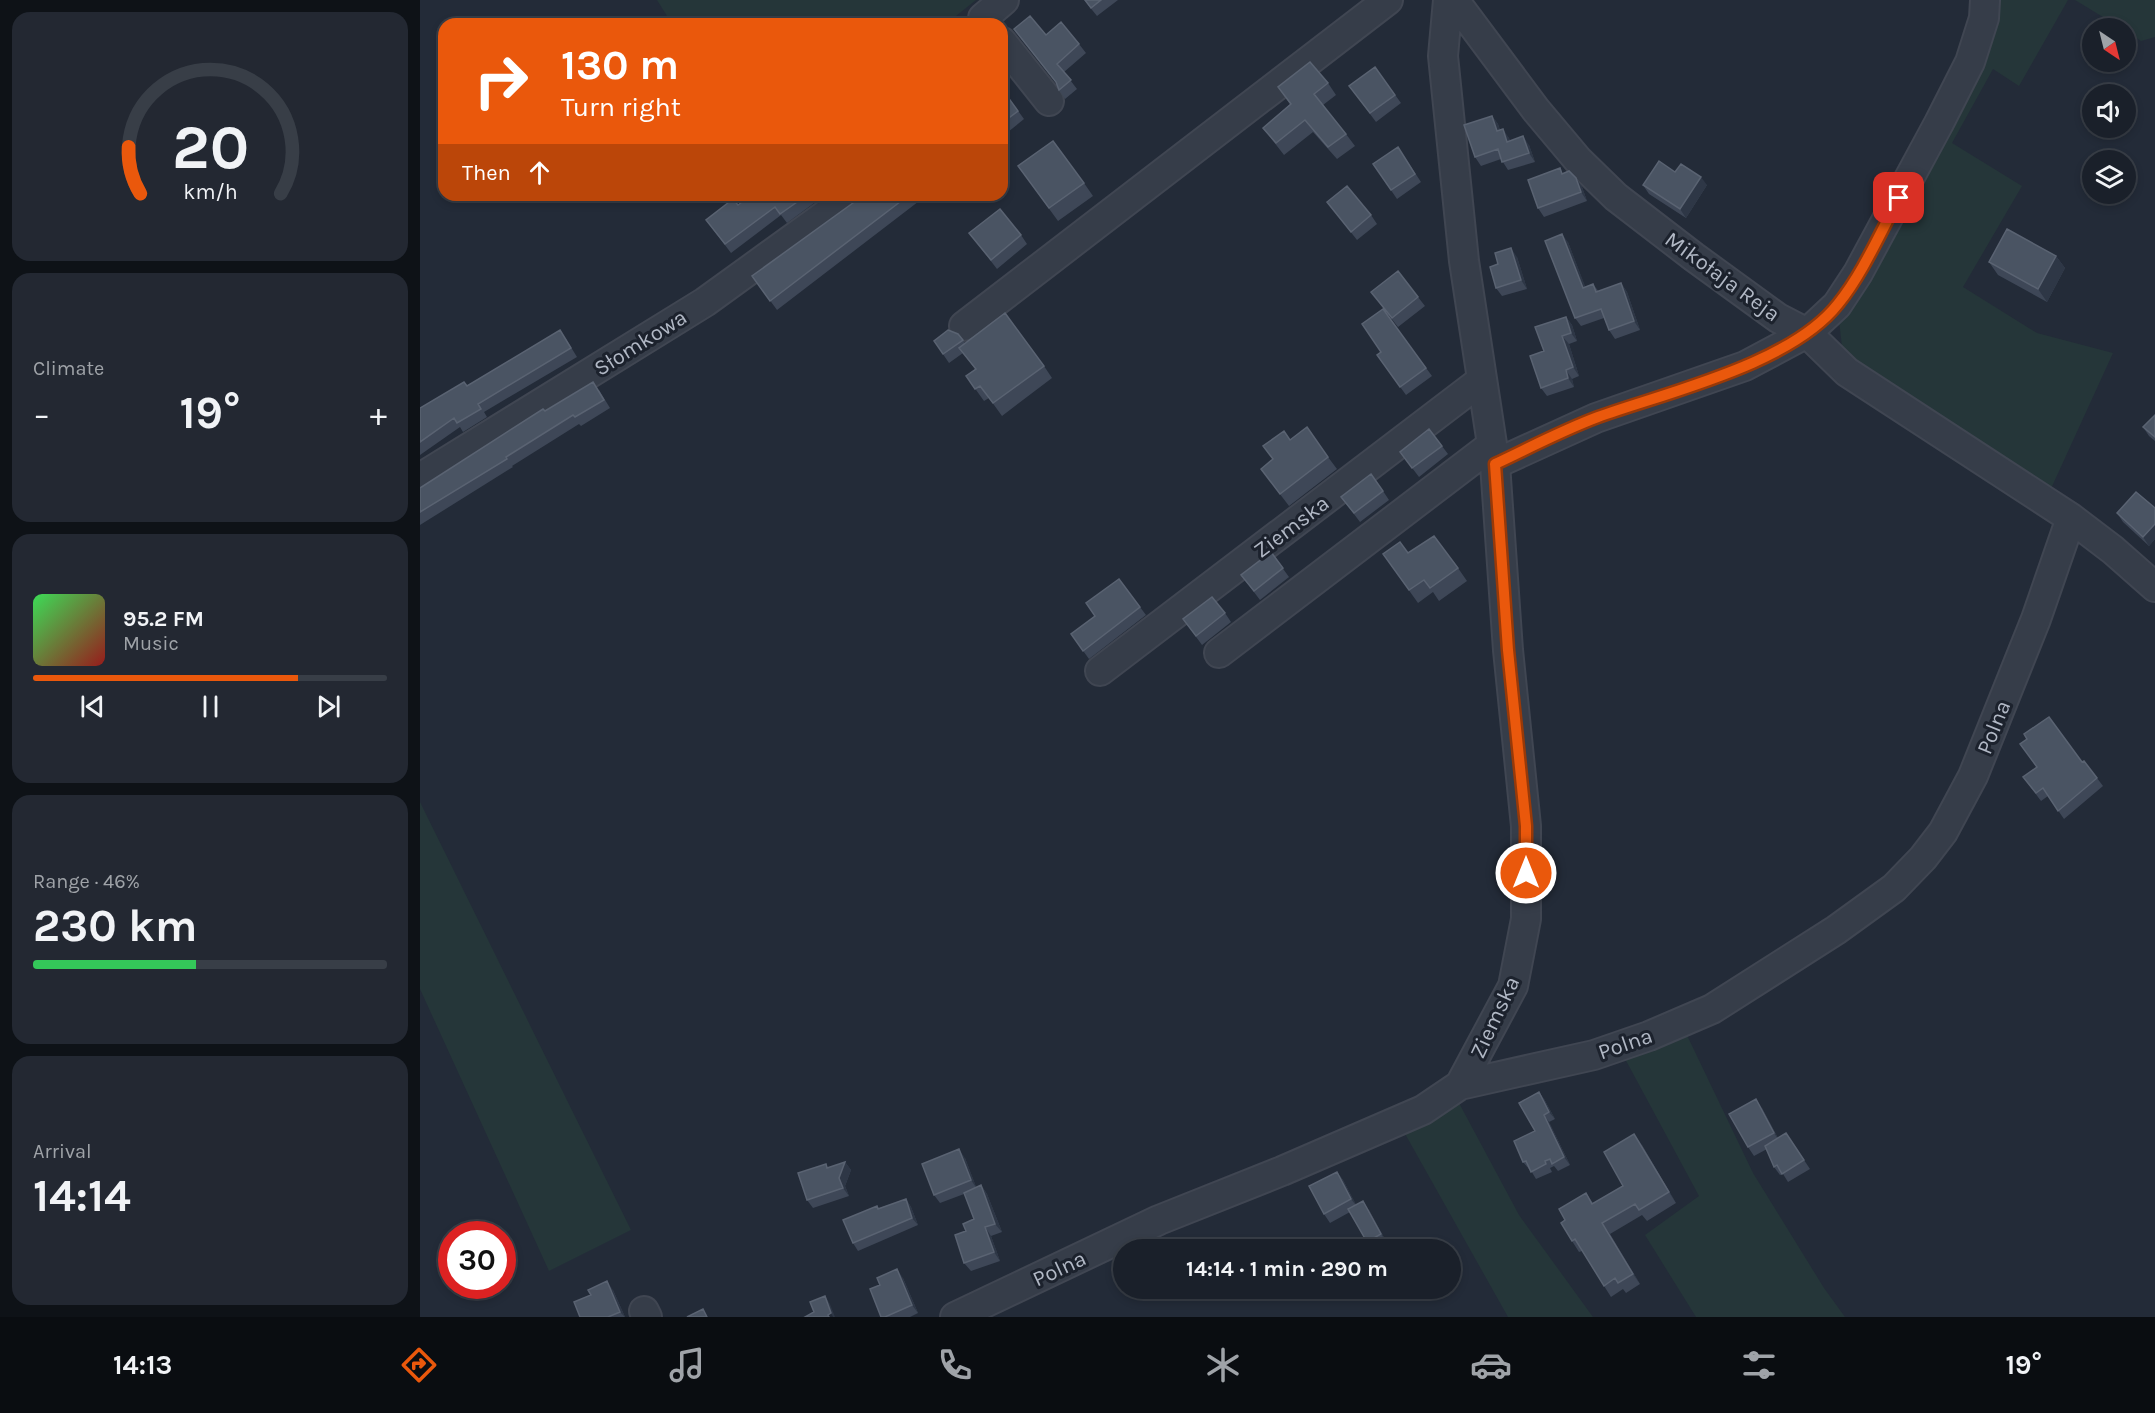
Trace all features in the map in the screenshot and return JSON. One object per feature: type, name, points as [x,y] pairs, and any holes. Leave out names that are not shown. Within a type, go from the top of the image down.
[{"type":"street","points":[[983,18],[1004,0]]},
{"type":"street","points":[[964,326],[1388,0]]},
{"type":"street","name":"Ziemska","points":[[1448,0],[1443,56],[1464,261],[1493,454],[1508,650],[1526,826],[1526,919],[1513,986],[1460,1085]]},
{"type":"street","name":"Mikołaja Reja","points":[[1454,0],[1536,110],[1578,160],[1616,197],[1778,318],[1807,333],[1847,372],[2071,518],[2113,550],[2155,587]]},
{"type":"street","points":[[1219,653],[1493,454],[1746,366],[1807,333],[1837,305],[1858,273],[1940,123],[1970,62],[1984,18],[1985,0]]},
{"type":"street","points":[[1008,50],[1049,101]]},
{"type":"street","name":"Słomkowa","points":[[420,478],[705,302],[845,201]]},
{"type":"street","name":"Ziemska","points":[[1100,671],[1482,380]]},
{"type":"street","name":"Polna","points":[[955,1317],[1159,1220],[1282,1171],[1423,1110],[1460,1085],[1594,1055],[1649,1036],[1712,1009],[1836,930],[1894,888],[1923,858],[1943,832],[1973,776],[2036,619],[2071,518]]},
{"type":"shaded area","points":[[657,0],[976,0],[954,18],[668,18]]},
{"type":"shaded area","points":[[1995,0],[2068,0],[2019,86],[1993,69],[1952,143],[2022,186],[1963,287],[2037,333],[2113,353],[2049,493],[1869,373],[1842,347],[1839,320],[1986,59]]},
{"type":"shaded area","points":[[2075,0],[2155,0],[2155,37],[2141,41],[2136,38],[2136,18],[2105,18]]},
{"type":"shaded area","points":[[420,802],[631,1230],[549,1271],[420,989]]},
{"type":"shaded area","points":[[1684,1029],[1753,1173],[1824,1288],[1845,1317],[1696,1317],[1645,1235],[1699,1196],[1623,1055]]},
{"type":"shaded area","points":[[1459,1103],[1519,1215],[1593,1317],[1508,1317],[1404,1132]]},
{"type":"building","points":[[1085,0],[1101,0],[1091,8]]},
{"type":"building","points":[[1030,16],[1046,35],[1061,22],[1079,44],[1057,64],[1071,80],[1059,90],[1056,82],[1014,29]]},
{"type":"building","points":[[1310,62],[1328,83],[1314,94],[1346,134],[1328,147],[1305,120],[1276,143],[1263,128],[1291,104],[1278,87]]},
{"type":"building","points":[[1375,67],[1395,95],[1370,113],[1349,86]]},
{"type":"building","points":[[1008,97],[1018,111],[1008,118]]},
{"type":"building","points":[[1492,116],[1497,131],[1503,129],[1507,142],[1523,136],[1529,153],[1502,162],[1498,149],[1475,157],[1464,125]]},
{"type":"building","points":[[1053,141],[1084,183],[1049,208],[1018,166]]},
{"type":"building","points":[[1398,147],[1415,174],[1391,190],[1373,164]]},
{"type":"building","points":[[1659,161],[1675,172],[1681,164],[1701,177],[1680,209],[1643,185]]},
{"type":"building","points":[[1560,168],[1562,174],[1569,171],[1576,178],[1581,192],[1538,208],[1528,180]]},
{"type":"building","points":[[1347,186],[1371,215],[1351,232],[1327,202]]},
{"type":"building","points":[[730,201],[735,201],[738,205],[743,201],[798,201],[780,214],[775,207],[725,244],[706,220]]},
{"type":"building","points":[[856,201],[901,201],[770,301],[752,276]]},
{"type":"building","points":[[1000,209],[1021,235],[991,260],[969,233]]},
{"type":"building","points":[[2007,229],[2056,256],[2038,289],[1989,262]]},
{"type":"building","points":[[1562,234],[1583,288],[1593,284],[1596,292],[1621,283],[1634,321],[1609,330],[1601,309],[1575,318],[1545,241]]},
{"type":"building","points":[[1511,248],[1521,280],[1496,288],[1490,267],[1498,264],[1495,253]]},
{"type":"building","points":[[1398,271],[1418,297],[1392,318],[1371,292]]},
{"type":"building","points":[[1383,309],[1426,368],[1400,387],[1377,355],[1381,352],[1362,324]]},
{"type":"building","points":[[1005,313],[1044,366],[993,403],[980,386],[975,389],[966,376],[976,369],[959,348]]},
{"type":"building","points":[[1566,317],[1571,333],[1562,336],[1573,367],[1566,370],[1568,378],[1541,388],[1530,356],[1544,351],[1535,327]]},
{"type":"building","points":[[560,330],[571,348],[478,404],[481,409],[457,423],[454,418],[420,442],[420,408],[464,382],[467,386]]},
{"type":"building","points":[[948,330],[958,334],[963,340],[943,354],[934,341]]},
{"type":"building","points":[[593,382],[604,400],[575,417],[573,415],[506,457],[507,459],[420,512],[420,488],[543,409],[545,411]]},
{"type":"building","points":[[2155,415],[2155,437],[2143,427]]},
{"type":"building","points":[[1307,427],[1328,457],[1280,494],[1261,469],[1273,459],[1263,446],[1284,431],[1290,440]]},
{"type":"building","points":[[1429,429],[1442,446],[1412,468],[1400,452]]},
{"type":"building","points":[[1371,474],[1383,491],[1354,513],[1341,497]]},
{"type":"building","points":[[2136,492],[2155,508],[2155,524],[2143,537],[2117,513]]},
{"type":"building","points":[[1434,536],[1458,568],[1430,588],[1424,580],[1409,590],[1383,554],[1400,542],[1408,553]]},
{"type":"building","points":[[1271,552],[1283,568],[1254,591],[1241,575]]},
{"type":"building","points":[[1119,579],[1140,607],[1083,651],[1071,634],[1095,616],[1086,603]]},
{"type":"building","points":[[1212,597],[1225,613],[1196,636],[1183,619]]},
{"type":"building","points":[[2049,717],[2082,762],[2084,761],[2097,778],[2058,811],[2043,788],[2036,793],[2023,777],[2037,767],[2020,744],[2027,739],[2024,734]]},
{"type":"building","points":[[1539,1092],[1549,1112],[1544,1115],[1564,1157],[1552,1164],[1550,1159],[1545,1161],[1546,1164],[1531,1172],[1526,1161],[1523,1162],[1514,1141],[1535,1131],[1519,1103]]},
{"type":"building","points":[[1756,1099],[1774,1133],[1748,1147],[1729,1114]]},
{"type":"building","points":[[1786,1133],[1804,1160],[1782,1174],[1777,1165],[1774,1167],[1765,1146]]},
{"type":"building","points":[[1634,1134],[1669,1192],[1639,1210],[1635,1204],[1602,1223],[1633,1274],[1618,1283],[1615,1278],[1604,1286],[1575,1239],[1572,1241],[1561,1223],[1565,1220],[1559,1209],[1586,1193],[1592,1204],[1623,1186],[1604,1152]]},
{"type":"building","points":[[959,1149],[971,1180],[934,1195],[922,1164]]},
{"type":"building","points":[[845,1162],[839,1178],[843,1188],[807,1200],[798,1173],[826,1164],[827,1168]]},
{"type":"building","points":[[1337,1172],[1351,1199],[1324,1214],[1309,1186]]},
{"type":"building","points":[[981,1185],[995,1224],[985,1227],[994,1252],[964,1263],[955,1235],[966,1231],[963,1224],[974,1219],[964,1193]]},
{"type":"building","points":[[906,1199],[912,1218],[853,1243],[843,1220],[877,1206],[878,1209]]},
{"type":"building","points":[[1363,1201],[1381,1234],[1372,1239],[1365,1239],[1348,1209]]},
{"type":"building","points":[[897,1269],[912,1305],[881,1317],[870,1289],[880,1285],[877,1278]]},
{"type":"building","points":[[607,1281],[620,1312],[608,1317],[580,1317],[574,1302],[591,1295],[588,1290]]},
{"type":"building","points":[[825,1296],[831,1313],[829,1317],[805,1317],[814,1312],[810,1302]]},
{"type":"building","points":[[703,1309],[707,1317],[687,1317]]},
{"type":"route","points":[[1526,873],[1526,826],[1508,650],[1495,464],[1596,418],[1746,366],[1807,333],[1837,305],[1858,273],[1899,198]]}]
